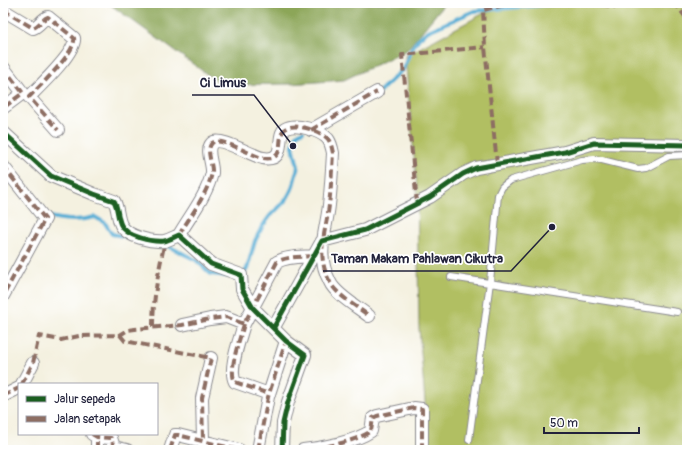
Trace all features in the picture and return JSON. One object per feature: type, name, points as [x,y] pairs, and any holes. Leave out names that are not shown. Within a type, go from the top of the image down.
[{"type":"street","points":[[3,108],[26,95],[53,73],[74,45],[74,38],[48,17],[33,28],[5,10]]},
{"type":"street","points":[[3,67],[58,130]]},
{"type":"street","points":[[311,130],[378,92]]},
{"type":"street","points":[[3,132],[51,176],[114,201],[120,224],[129,234],[146,239],[165,241],[179,235],[204,193],[212,172],[209,153],[211,145],[214,142],[217,141],[226,143],[249,154],[264,158],[271,158],[274,157],[280,150],[282,133],[285,129],[290,127],[298,126],[311,130],[327,138],[332,145],[333,153],[329,206],[322,241],[322,259],[330,284],[369,316]]},
{"type":"street","points":[[274,327],[322,241],[365,230],[430,197],[463,174],[476,168],[543,157],[594,144],[687,145]]},
{"type":"street","points":[[3,166],[46,219],[4,291]]},
{"type":"street","points":[[179,235],[211,264],[241,275],[242,289],[253,308],[274,327],[286,341],[305,355],[288,402],[283,423],[282,450]]},
{"type":"street","points":[[269,394],[235,382],[233,378],[232,370],[244,324],[277,262],[282,259],[314,256]]},
{"type":"street","points":[[182,325],[210,318],[226,317],[244,324]]},
{"type":"street","points":[[258,450],[269,394],[286,341]]},
{"type":"street","points":[[203,440],[202,398],[211,358]]},
{"type":"street","points":[[23,383],[33,363]]},
{"type":"street","points":[[3,396],[18,388]]},
{"type":"street","points":[[303,450],[325,448],[365,435],[371,431],[373,418],[414,408],[422,409],[422,450]]},
{"type":"street","points":[[97,450],[95,435],[111,438],[114,447],[128,450]]},
{"type":"street","points":[[170,450],[175,435],[203,440],[239,450]]},
{"type":"lane","points":[[470,440],[490,282],[498,195],[502,187],[511,180],[582,160],[602,160],[638,169],[646,168],[669,156],[687,155]]},
{"type":"lane","points":[[451,276],[677,312]]},
{"type":"green space","points":[[108,3],[445,3],[407,50],[344,80],[290,84],[222,85]]},
{"type":"green space","points":[[574,3],[617,10],[687,6],[687,450],[426,450],[425,402],[419,328],[417,188],[405,56],[484,13],[505,8]]},
{"type":"waterway","points":[[379,92],[403,69],[412,48],[419,38],[428,31],[474,11],[568,3]]},
{"type":"waterway","points":[[603,3],[617,5],[638,3]]},
{"type":"waterway","points":[[242,275],[247,269],[255,241],[262,227],[270,216],[286,200],[292,189],[298,167],[293,146],[296,135],[303,131]]},
{"type":"waterway","points":[[45,216],[70,220],[82,220],[95,217],[105,223],[112,234],[128,237]]},
{"type":"waterway","points":[[164,244],[196,260],[211,274],[228,276]]},
{"type":"marked path","points":[[3,14],[7,12],[7,3]]},
{"type":"marked path","points":[[497,164],[485,47],[483,10],[509,4],[525,3]]},
{"type":"marked path","points":[[590,3],[616,7],[675,3],[687,19]]},
{"type":"marked path","points":[[3,10],[33,28],[48,17],[74,38],[70,51],[64,60],[29,97],[58,130]]},
{"type":"marked path","points":[[417,203],[402,55],[485,47]]},
{"type":"marked path","points":[[3,67],[23,93],[3,108]]},
{"type":"marked path","points":[[311,130],[377,92]]},
{"type":"marked path","points":[[179,235],[210,181],[212,169],[209,149],[212,143],[222,142],[263,158],[271,158],[276,156],[280,148],[282,132],[285,129],[295,126],[314,130],[328,139],[333,153],[329,205],[322,253],[323,262],[333,287],[369,316]]},
{"type":"marked path","points":[[3,166],[45,219],[3,296]]},
{"type":"marked path","points":[[153,327],[155,294],[165,241]]},
{"type":"marked path","points":[[23,383],[33,363],[39,336],[61,340],[79,336],[120,335],[128,330],[182,325],[226,317],[244,324],[277,262],[290,258],[314,256]]},
{"type":"marked path","points":[[244,324],[234,362],[233,376],[235,382],[269,394]]},
{"type":"marked path","points":[[120,335],[125,341],[211,358],[202,398],[203,440]]},
{"type":"marked path","points":[[258,450],[268,397],[286,341]]},
{"type":"marked path","points":[[3,396],[18,388]]},
{"type":"marked path","points":[[303,450],[329,446],[364,435],[371,431],[373,418],[414,408],[422,409],[422,450]]},
{"type":"marked path","points":[[94,435],[97,437],[111,438],[114,447],[127,450]]},
{"type":"marked path","points":[[97,435],[97,450]]},
{"type":"marked path","points":[[170,450],[175,435],[239,450]]},
{"type":"cycle path","points":[[3,132],[51,176],[114,201],[121,225],[129,233],[147,240],[159,241],[166,241],[179,235],[211,264],[241,275],[242,289],[253,308],[286,341],[305,355],[288,402],[283,423],[282,450]]},
{"type":"cycle path","points":[[274,327],[322,241],[365,230],[430,197],[463,174],[476,168],[565,152],[594,143],[687,145]]},
{"type":"place","name":"Ci Limus","points":[[293,146]]},
{"type":"place","name":"Taman Makam Pahlawan Cikutra","points":[[552,227]]}]
